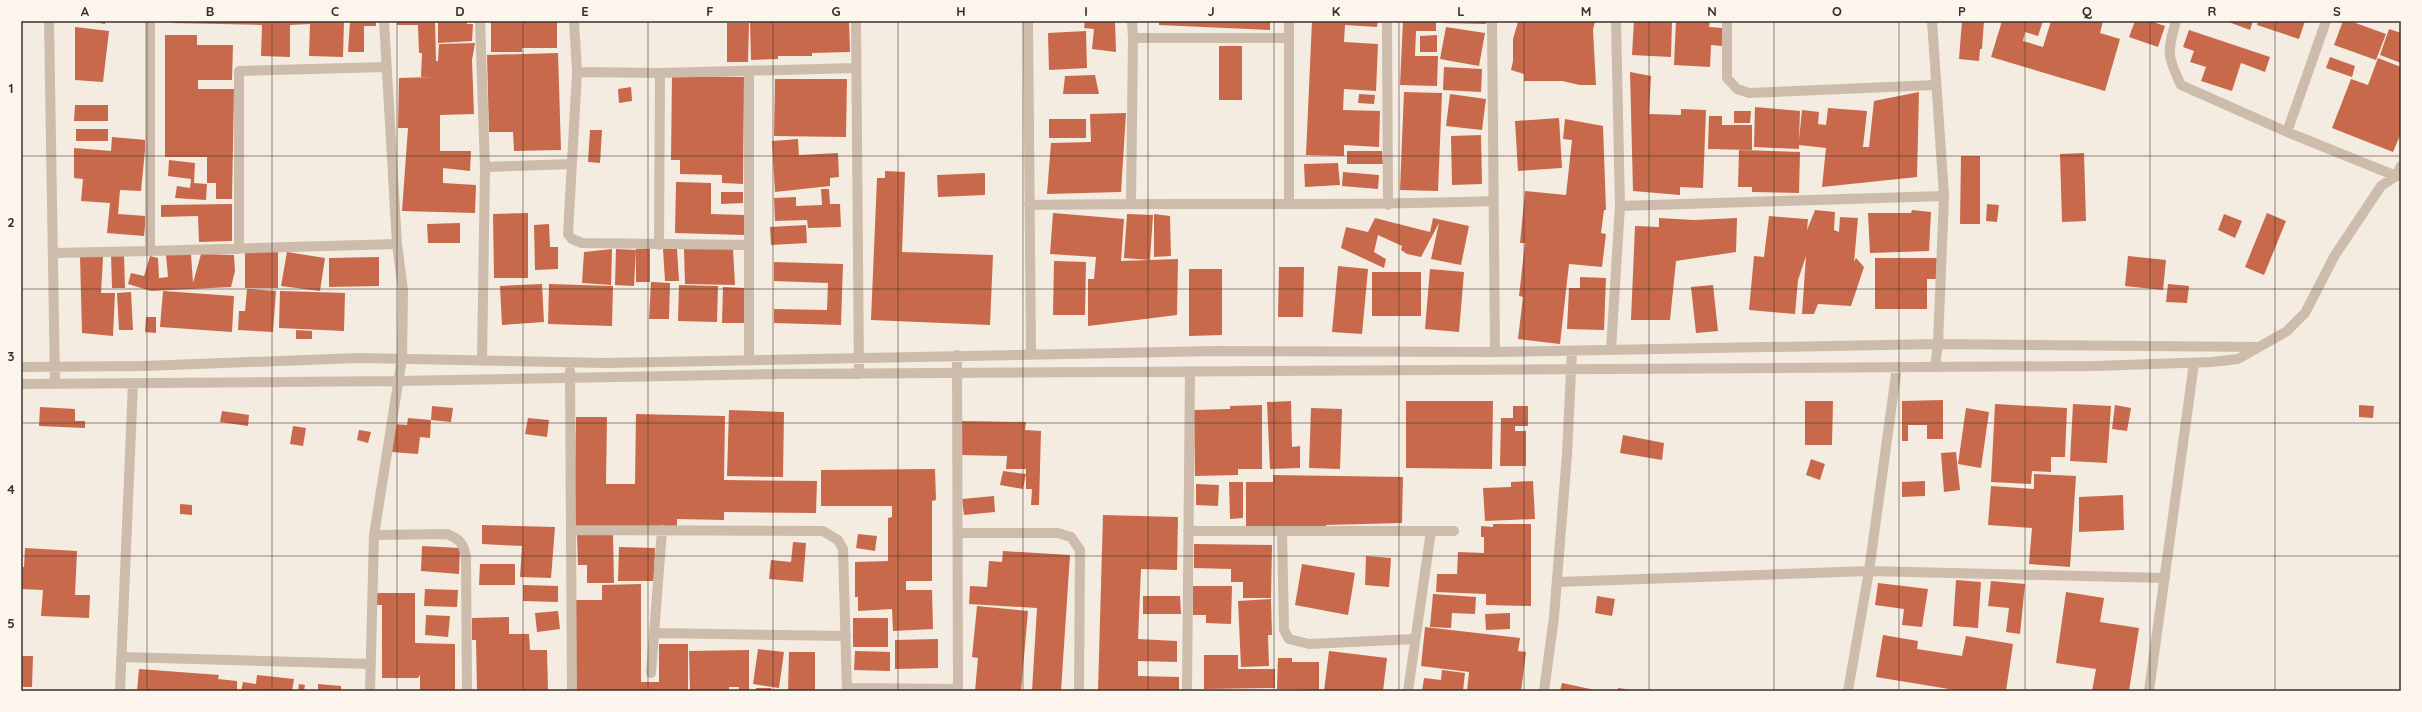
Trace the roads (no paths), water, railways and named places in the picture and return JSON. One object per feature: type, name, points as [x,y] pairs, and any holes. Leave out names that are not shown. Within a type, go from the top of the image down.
[{"type":"street","points":[[49,21],[56,367],[55,384]]},
{"type":"street","points":[[150,21],[150,251]]},
{"type":"street","points":[[370,691],[374,535],[402,358],[403,290],[397,244],[384,21]]},
{"type":"street","points":[[480,21],[485,167],[482,361]]},
{"type":"street","points":[[574,21],[577,72],[568,234],[572,239],[582,243],[749,245]]},
{"type":"street","points":[[856,21],[858,374]]},
{"type":"street","points":[[1028,21],[1031,355]]},
{"type":"street","points":[[1131,203],[1132,21]]},
{"type":"street","points":[[1289,21],[1290,203]]},
{"type":"street","points":[[1387,21],[1388,205]]},
{"type":"street","points":[[1492,21],[1495,352]]},
{"type":"street","points":[[1611,350],[1620,206],[1616,21]]},
{"type":"street","points":[[1727,21],[1727,78],[1737,89],[1749,94],[1935,85]]},
{"type":"street","points":[[1932,21],[1935,85],[1944,196],[1938,344],[1934,366]]},
{"type":"street","points":[[2176,21],[2168,48],[2170,63],[2181,85],[2287,132],[2399,176]]},
{"type":"street","points":[[2287,132],[2326,21]]},
{"type":"street","points":[[1133,38],[1289,38]]},
{"type":"street","points":[[239,249],[239,71],[386,67]]},
{"type":"street","points":[[577,72],[660,73],[856,68]]},
{"type":"street","points":[[749,71],[749,360]]},
{"type":"street","points":[[659,245],[660,73]]},
{"type":"street","points":[[485,167],[571,164]]},
{"type":"street","points":[[21,384],[398,381],[958,373],[2095,366],[2194,363],[2238,359],[2286,331],[2305,314],[2335,255],[2381,186],[2399,176],[2401,166]]},
{"type":"street","points":[[1620,206],[1944,196]]},
{"type":"street","points":[[1029,205],[1131,203],[1290,203],[1388,205],[1494,201]]},
{"type":"street","points":[[54,253],[397,244]]},
{"type":"street","points":[[21,367],[402,358],[571,363],[1216,352],[1495,352],[1938,344],[2259,347]]},
{"type":"street","points":[[1544,691],[1557,582],[1572,351]]},
{"type":"street","points":[[570,530],[823,531],[838,540],[843,549],[847,689],[958,690],[957,356]]},
{"type":"street","points":[[571,363],[570,530],[572,691]]},
{"type":"street","points":[[2149,691],[2194,363]]},
{"type":"street","points":[[1848,691],[1869,571],[1897,367]]},
{"type":"street","points":[[1187,691],[1190,372]]},
{"type":"street","points":[[120,691],[133,383]]},
{"type":"street","points":[[651,673],[662,530]]},
{"type":"street","points":[[1188,531],[1454,531]]},
{"type":"street","points":[[1282,531],[1284,630],[1289,639],[1309,644],[1415,639]]},
{"type":"street","points":[[1408,691],[1431,531]]},
{"type":"street","points":[[958,533],[1058,533],[1071,538],[1080,550],[1080,691]]},
{"type":"street","points":[[374,535],[447,534],[457,538],[464,545],[466,558],[467,691]]},
{"type":"street","points":[[1557,582],[1869,571],[2165,578]]},
{"type":"street","points":[[655,633],[846,636]]},
{"type":"street","points":[[122,657],[371,664]]}]
